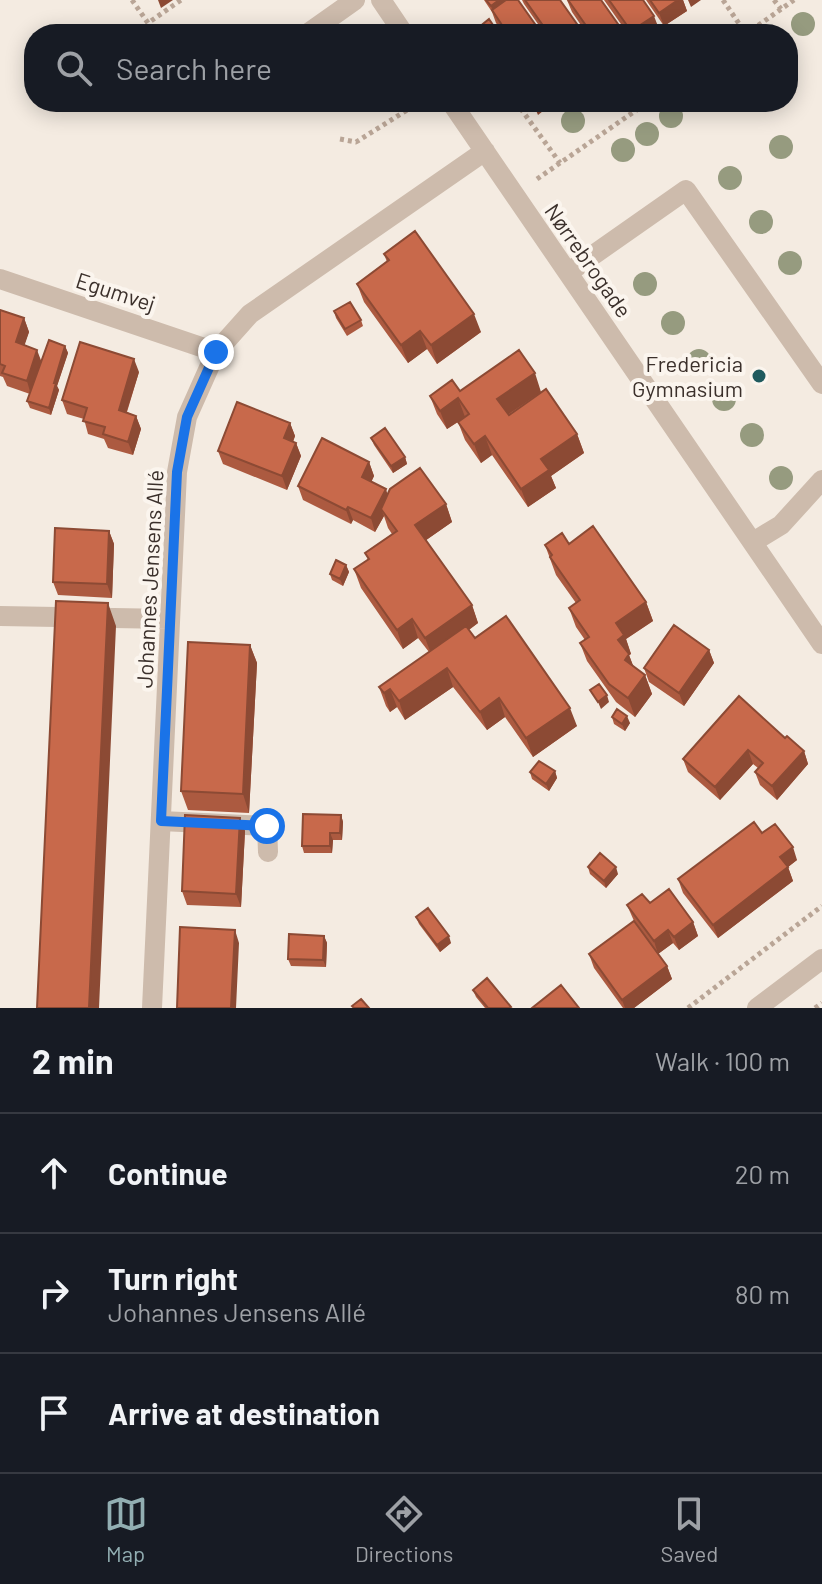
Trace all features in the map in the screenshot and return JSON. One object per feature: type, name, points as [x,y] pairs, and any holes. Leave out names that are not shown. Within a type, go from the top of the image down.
[{"type":"street","points":[[321,24],[355,0]]},
{"type":"street","points":[[381,0],[397,24]]},
{"type":"street","name":"Nørrebrogade","points":[[458,112],[822,644]]},
{"type":"street","name":"Johannes Jensens Allé","points":[[152,1008],[177,472],[187,417],[216,352],[250,314],[485,151]]},
{"type":"street","points":[[569,272],[686,190],[822,384]]},
{"type":"street","name":"Egumvej","points":[[0,279],[216,352]]},
{"type":"street","points":[[753,542],[781,525],[822,480]]},
{"type":"street","points":[[0,616],[170,619]]},
{"type":"street","points":[[161,821],[267,826],[268,852]]},
{"type":"street","points":[[757,1008],[822,959]]},
{"type":"path","points":[[132,0],[148,23],[181,0]]},
{"type":"path","points":[[723,0],[739,24]]},
{"type":"path","points":[[774,0],[781,9]]},
{"type":"path","points":[[760,24],[794,0]]},
{"type":"path","points":[[340,139],[356,142],[404,112]]},
{"type":"path","points":[[523,112],[560,163]]},
{"type":"path","points":[[514,194],[634,112]]},
{"type":"path","points":[[688,1008],[822,906]]},
{"type":"path","points":[[815,1008],[822,1003]]},
{"type":"building","points":[[506,0],[518,0],[535,24],[501,24],[492,10]]},
{"type":"building","points":[[525,0],[560,0],[577,24],[542,24]]},
{"type":"building","points":[[568,0],[601,0],[618,24],[585,24]]},
{"type":"building","points":[[609,0],[643,0],[654,16],[642,24],[626,24]]},
{"type":"building","points":[[650,0],[678,0],[659,13]]},
{"type":"building","points":[[415,231],[474,314],[431,345],[420,331],[401,345],[357,284],[389,260],[384,254]]},
{"type":"building","points":[[350,302],[361,320],[345,329],[334,311]]},
{"type":"building","points":[[0,310],[24,318],[16,342],[37,350],[27,381],[2,373],[5,366],[0,364]]},
{"type":"building","points":[[49,340],[65,346],[49,408],[27,401]]},
{"type":"building","points":[[80,342],[134,359],[119,410],[136,416],[128,442],[103,434],[105,427],[83,421],[87,408],[62,400]]},
{"type":"building","points":[[519,350],[535,373],[497,399],[509,415],[546,389],[577,434],[541,459],[549,470],[521,489],[485,436],[474,444],[458,422],[469,414],[458,398],[440,411],[430,396],[452,380],[460,391]]},
{"type":"building","points":[[237,402],[290,423],[284,438],[296,443],[282,476],[218,451]]},
{"type":"building","points":[[385,428],[405,457],[391,466],[371,438]]},
{"type":"building","points":[[322,438],[369,462],[362,477],[386,489],[371,518],[348,507],[346,510],[298,486]]},
{"type":"building","points":[[420,468],[446,504],[415,525],[472,605],[425,638],[412,619],[397,630],[354,569],[369,559],[365,553],[397,531],[381,509],[390,489]]},
{"type":"building","points":[[593,526],[646,602],[616,623],[624,635],[618,640],[629,654],[625,660],[645,675],[628,698],[609,684],[580,643],[589,637],[569,608],[580,600],[545,545],[562,533],[569,544]]},
{"type":"building","points":[[55,528],[109,531],[107,584],[53,582]]},
{"type":"building","points":[[336,560],[346,565],[340,579],[330,574]]},
{"type":"building","points":[[56,601],[108,603],[89,1008],[37,1008]]},
{"type":"building","points":[[506,616],[570,708],[526,738],[499,698],[480,712],[447,668],[399,701],[390,689],[384,693],[379,687],[466,626],[475,638]]},
{"type":"building","points":[[674,625],[709,650],[679,693],[644,668]]},
{"type":"building","points":[[188,642],[250,645],[243,794],[181,791]]},
{"type":"building","points":[[599,684],[607,695],[598,702],[590,690]]},
{"type":"building","points":[[739,696],[804,751],[772,786],[755,772],[763,763],[748,750],[715,787],[683,759]]},
{"type":"building","points":[[617,709],[627,716],[622,724],[612,717]]},
{"type":"building","points":[[539,761],[555,771],[546,784],[530,772]]},
{"type":"building","points":[[303,814],[341,815],[340,833],[330,833],[330,846],[302,846]]},
{"type":"building","points":[[185,815],[240,818],[236,894],[182,891]]},
{"type":"building","points":[[754,822],[762,833],[775,824],[793,847],[780,857],[788,867],[713,925],[678,879]]},
{"type":"building","points":[[600,853],[616,867],[604,881],[588,867]]},
{"type":"building","points":[[669,889],[693,922],[674,937],[668,930],[654,941],[627,905],[642,894],[650,903]]},
{"type":"building","points":[[428,908],[449,936],[437,945],[416,917]]},
{"type":"building","points":[[634,921],[667,966],[622,1000],[589,954]]},
{"type":"building","points":[[180,927],[235,930],[231,1008],[177,1008]]},
{"type":"building","points":[[289,934],[324,936],[323,960],[288,959]]},
{"type":"building","points":[[487,978],[511,1007],[488,1008],[473,990]]},
{"type":"building","points":[[561,985],[579,1008],[532,1008]]},
{"type":"building","points":[[361,999],[369,1008],[352,1006]]},
{"type":"place","name":"Fredericia Gymnasium","points":[[759,376]]},
{"type":"route","points":[[216,352],[187,417],[177,472],[161,821],[267,826]]}]
